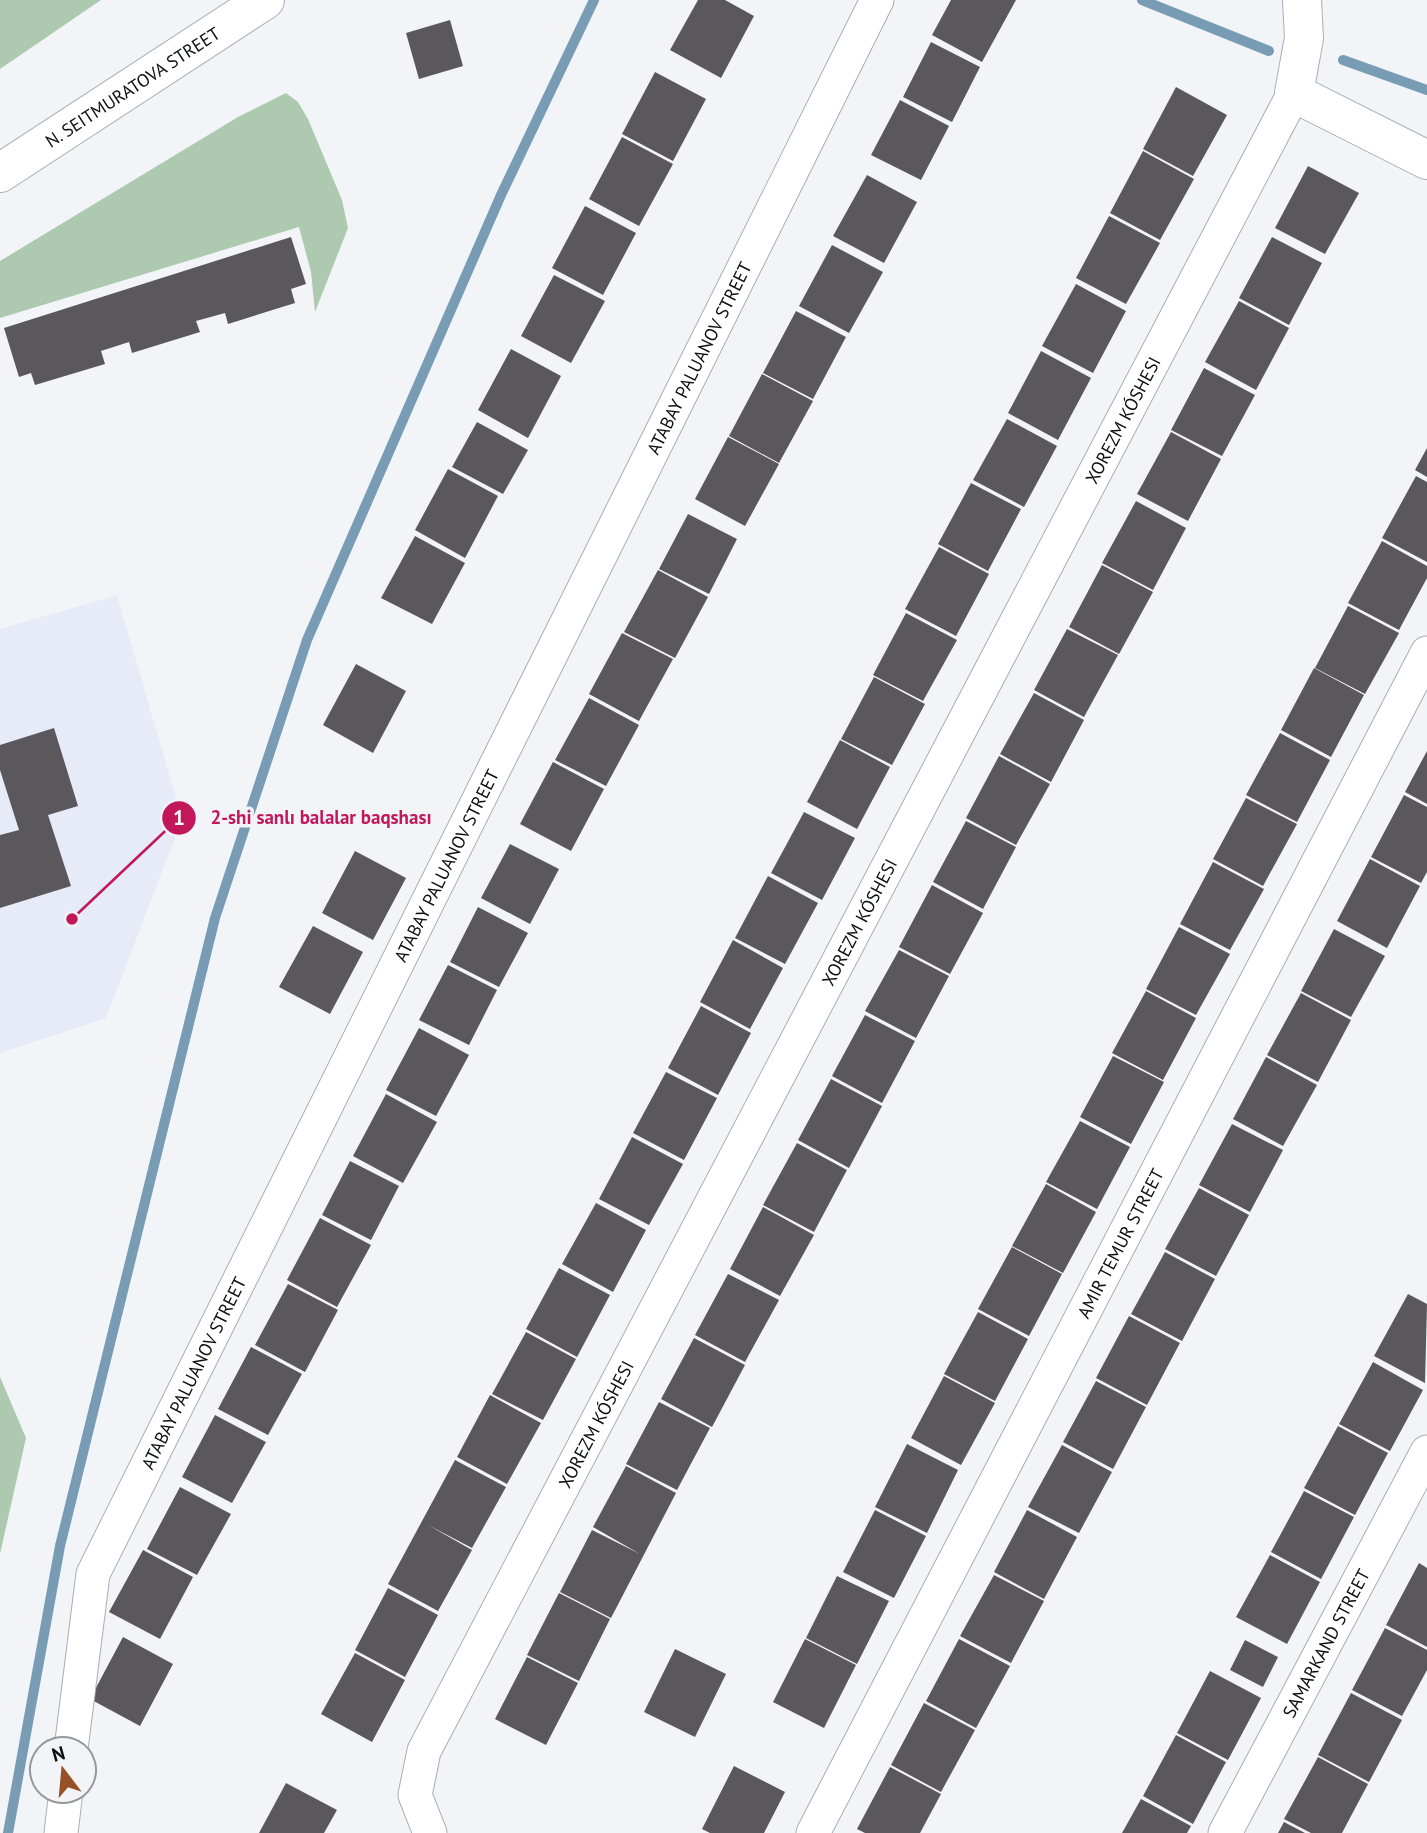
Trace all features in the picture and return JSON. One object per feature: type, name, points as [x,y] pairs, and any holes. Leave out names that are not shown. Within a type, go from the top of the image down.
[{"type":"street","name":"N. SEITMURATOVA STREET","points":[[0,173],[265,0]]},
{"type":"street","name":"ATABAY PALUANOV STREET","points":[[74,1735],[93,1574],[877,0]]},
{"type":"street","points":[[1302,0],[1304,38],[1294,93],[1427,160]]},
{"type":"street","name":"XOREZM KÓSHESI","points":[[430,1833],[415,1795],[424,1751],[1294,93]]},
{"type":"street","name":"AMIR TEMUR STREET","points":[[813,1833],[1427,653]]},
{"type":"street","name":"SAMARKAND STREET","points":[[1225,1833],[1427,1452]]},
{"type":"street","points":[[61,1833],[64,1805]]},
{"type":"shaded area","points":[[117,595],[182,819],[106,1018],[0,1053],[0,629]]},
{"type":"green space","points":[[0,0],[101,0],[0,69]]},
{"type":"green space","points":[[286,93],[298,102],[308,119],[342,200],[348,228],[315,312],[311,272],[299,227],[0,318],[0,261],[238,117]]},
{"type":"green space","points":[[0,1377],[26,1438],[0,1554]]},
{"type":"building","points":[[698,0],[725,0],[754,16],[721,78],[670,50]]},
{"type":"building","points":[[951,0],[1016,0],[982,62],[932,35]]},
{"type":"building","points":[[450,20],[463,66],[419,79],[406,33]]},
{"type":"building","points":[[931,42],[980,67],[952,122],[903,97]]},
{"type":"building","points":[[655,72],[706,99],[673,161],[622,134]]},
{"type":"building","points":[[1176,87],[1227,115],[1193,176],[1143,149]]},
{"type":"building","points":[[900,100],[949,126],[921,180],[871,155]]},
{"type":"building","points":[[622,137],[673,164],[639,226],[589,199]]},
{"type":"building","points":[[1143,151],[1194,179],[1160,240],[1110,213]]},
{"type":"building","points":[[1308,166],[1359,193],[1325,254],[1275,228]]},
{"type":"building","points":[[867,175],[917,202],[884,263],[833,236]]},
{"type":"building","points":[[585,206],[636,233],[603,295],[552,268]]},
{"type":"building","points":[[1109,216],[1160,243],[1126,304],[1076,278]]},
{"type":"building","points":[[291,237],[306,284],[291,289],[295,303],[228,324],[225,313],[196,321],[200,332],[132,353],[129,342],[101,351],[105,364],[35,385],[31,373],[19,377],[4,328]]},
{"type":"building","points":[[1272,237],[1322,263],[1289,325],[1239,298]]},
{"type":"building","points":[[832,245],[883,272],[849,333],[799,306]]},
{"type":"building","points":[[554,275],[605,301],[571,363],[521,336]]},
{"type":"building","points":[[1076,284],[1126,311],[1093,373],[1042,346]]},
{"type":"building","points":[[1239,301],[1289,328],[1256,390],[1205,362]]},
{"type":"building","points":[[796,311],[846,337],[813,399],[763,373]]},
{"type":"building","points":[[511,349],[561,376],[528,438],[478,410]]},
{"type":"building","points":[[1041,351],[1091,378],[1058,440],[1008,413]]},
{"type":"building","points":[[1204,368],[1255,395],[1222,456],[1171,430]]},
{"type":"building","points":[[762,374],[813,401],[779,463],[729,436]]},
{"type":"building","points":[[1007,419],[1057,446],[1024,507],[973,480]]},
{"type":"building","points":[[477,422],[528,450],[503,494],[452,467]]},
{"type":"building","points":[[1171,432],[1221,459],[1188,521],[1137,494]]},
{"type":"building","points":[[728,437],[779,464],[745,526],[695,499]]},
{"type":"building","points":[[1427,448],[1427,477],[1415,470]]},
{"type":"building","points":[[448,469],[498,496],[465,558],[415,530]]},
{"type":"building","points":[[1416,476],[1427,482],[1427,562],[1382,538]]},
{"type":"building","points":[[971,483],[1021,509],[988,571],[938,544]]},
{"type":"building","points":[[1136,501],[1186,528],[1153,590],[1102,563]]},
{"type":"building","points":[[688,514],[737,539],[709,594],[659,569]]},
{"type":"building","points":[[415,536],[465,563],[432,624],[381,598]]},
{"type":"building","points":[[1382,541],[1427,566],[1427,578],[1399,630],[1348,603]]},
{"type":"building","points":[[939,547],[989,574],[956,636],[905,609]]},
{"type":"building","points":[[1102,565],[1153,592],[1119,654],[1069,627]]},
{"type":"building","points":[[658,570],[708,597],[675,658],[624,632]]},
{"type":"building","points":[[1348,606],[1399,633],[1365,694],[1315,668]]},
{"type":"building","points":[[906,613],[957,640],[923,701],[873,675]]},
{"type":"building","points":[[1067,629],[1118,655],[1084,717],[1034,690]]},
{"type":"building","points":[[622,633],[673,659],[639,721],[589,694]]},
{"type":"building","points":[[356,664],[406,691],[373,753],[323,725]]},
{"type":"building","points":[[1314,668],[1364,695],[1331,757],[1281,730]]},
{"type":"building","points":[[874,677],[925,704],[892,765],[841,739]]},
{"type":"building","points":[[1034,693],[1084,720],[1051,782],[1000,754]]},
{"type":"building","points":[[589,698],[639,725],[606,786],[555,760]]},
{"type":"building","points":[[54,728],[78,806],[48,815],[71,886],[0,908],[0,835],[19,830],[0,770],[0,745]]},
{"type":"building","points":[[1280,733],[1330,760],[1297,822],[1246,795]]},
{"type":"building","points":[[840,740],[890,767],[857,829],[807,802]]},
{"type":"building","points":[[1427,751],[1427,804],[1405,792]]},
{"type":"building","points":[[999,756],[1050,784],[1016,845],[966,818]]},
{"type":"building","points":[[553,762],[604,789],[571,851],[520,824]]},
{"type":"building","points":[[1404,795],[1427,807],[1427,872],[1421,883],[1371,857]]},
{"type":"building","points":[[1246,798],[1297,824],[1263,886],[1213,859]]},
{"type":"building","points":[[804,812],[855,838],[822,900],[771,873]]},
{"type":"building","points":[[966,821],[1016,847],[983,909],[933,882]]},
{"type":"building","points":[[510,844],[559,869],[530,924],[481,898]]},
{"type":"building","points":[[355,851],[406,878],[373,940],[322,913]]},
{"type":"building","points":[[1370,859],[1420,886],[1387,948],[1337,921]]},
{"type":"building","points":[[1213,862],[1264,889],[1230,950],[1180,924]]},
{"type":"building","points":[[768,876],[818,903],[785,964],[735,938]]},
{"type":"building","points":[[932,885],[983,913],[950,974],[899,947]]},
{"type":"building","points":[[478,907],[528,933],[499,987],[450,962]]},
{"type":"building","points":[[313,926],[363,952],[330,1014],[279,987]]},
{"type":"building","points":[[1179,927],[1230,954],[1196,1015],[1146,989]]},
{"type":"building","points":[[1334,929],[1385,956],[1351,1017],[1301,991]]},
{"type":"building","points":[[733,940],[783,968],[750,1029],[700,1002]]},
{"type":"building","points":[[899,950],[949,976],[916,1038],[865,1011]]},
{"type":"building","points":[[448,965],[497,990],[469,1045],[419,1020]]},
{"type":"building","points":[[1146,991],[1196,1018],[1163,1080],[1112,1053]]},
{"type":"building","points":[[1301,993],[1351,1020],[1318,1082],[1267,1055]]},
{"type":"building","points":[[701,1006],[751,1033],[718,1095],[668,1068]]},
{"type":"building","points":[[865,1015],[915,1041],[882,1103],[832,1076]]},
{"type":"building","points":[[419,1028],[469,1055],[436,1116],[386,1090]]},
{"type":"building","points":[[1113,1056],[1164,1082],[1131,1144],[1080,1117]]},
{"type":"building","points":[[1266,1057],[1317,1085],[1283,1146],[1233,1119]]},
{"type":"building","points":[[666,1072],[717,1098],[684,1160],[633,1133]]},
{"type":"building","points":[[831,1079],[882,1106],[849,1168],[798,1140]]},
{"type":"building","points":[[386,1094],[437,1122],[403,1183],[353,1156]]},
{"type":"building","points":[[1080,1121],[1130,1147],[1097,1209],[1046,1182]]},
{"type":"building","points":[[1232,1124],[1283,1150],[1250,1212],[1199,1185]]},
{"type":"building","points":[[632,1137],[683,1164],[649,1225],[599,1199]]},
{"type":"building","points":[[797,1143],[847,1170],[814,1232],[763,1205]]},
{"type":"building","points":[[350,1161],[399,1186],[371,1240],[322,1215]]},
{"type":"building","points":[[1046,1184],[1096,1212],[1063,1273],[1012,1246]]},
{"type":"building","points":[[1199,1188],[1249,1215],[1216,1276],[1165,1249]]},
{"type":"building","points":[[596,1203],[646,1230],[613,1292],[562,1264]]},
{"type":"building","points":[[763,1207],[814,1235],[780,1296],[730,1269]]},
{"type":"building","points":[[320,1218],[371,1245],[337,1307],[287,1280]]},
{"type":"building","points":[[1012,1247],[1062,1274],[1029,1336],[978,1309]]},
{"type":"building","points":[[1165,1252],[1215,1279],[1182,1341],[1131,1314]]},
{"type":"building","points":[[559,1268],[610,1295],[577,1357],[526,1329]]},
{"type":"building","points":[[728,1274],[779,1300],[745,1362],[695,1335]]},
{"type":"building","points":[[288,1284],[338,1310],[305,1372],[255,1345]]},
{"type":"building","points":[[1408,1294],[1427,1304],[1425,1383],[1374,1356]]},
{"type":"building","points":[[978,1312],[1028,1339],[995,1401],[944,1374]]},
{"type":"building","points":[[1129,1316],[1180,1343],[1147,1405],[1096,1378]]},
{"type":"building","points":[[526,1332],[576,1359],[543,1420],[492,1394]]},
{"type":"building","points":[[694,1338],[745,1365],[712,1427],[661,1399]]},
{"type":"building","points":[[251,1347],[302,1374],[268,1435],[218,1409]]},
{"type":"building","points":[[1373,1362],[1423,1390],[1390,1451],[1339,1424]]},
{"type":"building","points":[[944,1376],[995,1403],[961,1465],[911,1438]]},
{"type":"building","points":[[1096,1381],[1146,1407],[1113,1469],[1063,1442]]},
{"type":"building","points":[[490,1395],[541,1423],[507,1484],[457,1457]]},
{"type":"building","points":[[659,1402],[710,1428],[677,1490],[626,1464]]},
{"type":"building","points":[[215,1415],[266,1442],[232,1503],[182,1477]]},
{"type":"building","points":[[1338,1426],[1388,1453],[1355,1515],[1304,1488]]},
{"type":"building","points":[[907,1444],[958,1470],[927,1533],[875,1507]]},
{"type":"building","points":[[1062,1445],[1112,1472],[1079,1533],[1028,1507]]},
{"type":"building","points":[[455,1460],[506,1487],[472,1548],[428,1525],[472,1550],[438,1611],[388,1584]]},
{"type":"building","points":[[626,1466],[676,1493],[611,1618],[560,1592],[592,1530],[640,1554],[593,1527]]},
{"type":"building","points":[[180,1487],[231,1514],[197,1575],[147,1549]]},
{"type":"building","points":[[1304,1491],[1354,1517],[1321,1579],[1271,1552]]},
{"type":"building","points":[[875,1510],[926,1536],[894,1598],[843,1572]]},
{"type":"building","points":[[1027,1510],[1077,1537],[1044,1599],[994,1572]]},
{"type":"building","points":[[143,1550],[193,1577],[160,1639],[109,1612]]},
{"type":"building","points":[[1270,1555],[1320,1582],[1287,1644],[1236,1617]]},
{"type":"building","points":[[1419,1563],[1427,1568],[1427,1647],[1386,1625]]},
{"type":"building","points":[[994,1575],[1044,1601],[1011,1663],[960,1636]]},
{"type":"building","points":[[837,1576],[889,1601],[857,1664],[806,1638]]},
{"type":"building","points":[[388,1588],[438,1615],[405,1677],[355,1650]]},
{"type":"building","points":[[559,1593],[610,1619],[579,1681],[527,1655]]},
{"type":"building","points":[[1385,1628],[1427,1650],[1427,1670],[1402,1716],[1352,1690]]},
{"type":"building","points":[[123,1637],[173,1664],[140,1726],[90,1699]]},
{"type":"building","points":[[805,1639],[856,1665],[824,1728],[773,1702]]},
{"type":"building","points":[[959,1639],[1010,1666],[976,1728],[926,1701]]},
{"type":"building","points":[[1245,1640],[1278,1657],[1263,1687],[1230,1670]]},
{"type":"building","points":[[675,1649],[726,1674],[695,1737],[644,1712]]},
{"type":"building","points":[[355,1653],[405,1680],[372,1742],[321,1714]]},
{"type":"building","points":[[527,1657],[578,1683],[546,1745],[495,1719]]},
{"type":"building","points":[[1210,1671],[1261,1698],[1228,1760],[1177,1733]]},
{"type":"building","points":[[1351,1693],[1402,1720],[1369,1782],[1318,1755]]},
{"type":"building","points":[[924,1703],[975,1730],[941,1792],[891,1765]]},
{"type":"building","points":[[1176,1735],[1226,1762],[1193,1824],[1143,1796]]},
{"type":"building","points":[[1318,1757],[1368,1784],[1342,1833],[1311,1833],[1284,1819]]},
{"type":"building","points":[[734,1766],[785,1792],[764,1833],[710,1833],[702,1829]]},
{"type":"building","points":[[890,1767],[941,1794],[920,1833],[865,1833],[857,1829]]},
{"type":"building","points":[[286,1783],[337,1810],[324,1833],[259,1833]]},
{"type":"building","points":[[1141,1799],[1191,1826],[1187,1833],[1122,1833]]},
{"type":"building","points":[[1284,1822],[1305,1833],[1278,1833]]},
{"type":"waterway","points":[[8,1833],[60,1546],[215,918],[307,640],[501,195],[594,0]]},
{"type":"waterway","points":[[1142,0],[1269,51]]},
{"type":"waterway","points":[[1343,60],[1427,90]]},
{"type":"place","name":"2-shi sanlı balalar baqshası","points":[[72,919]]}]
